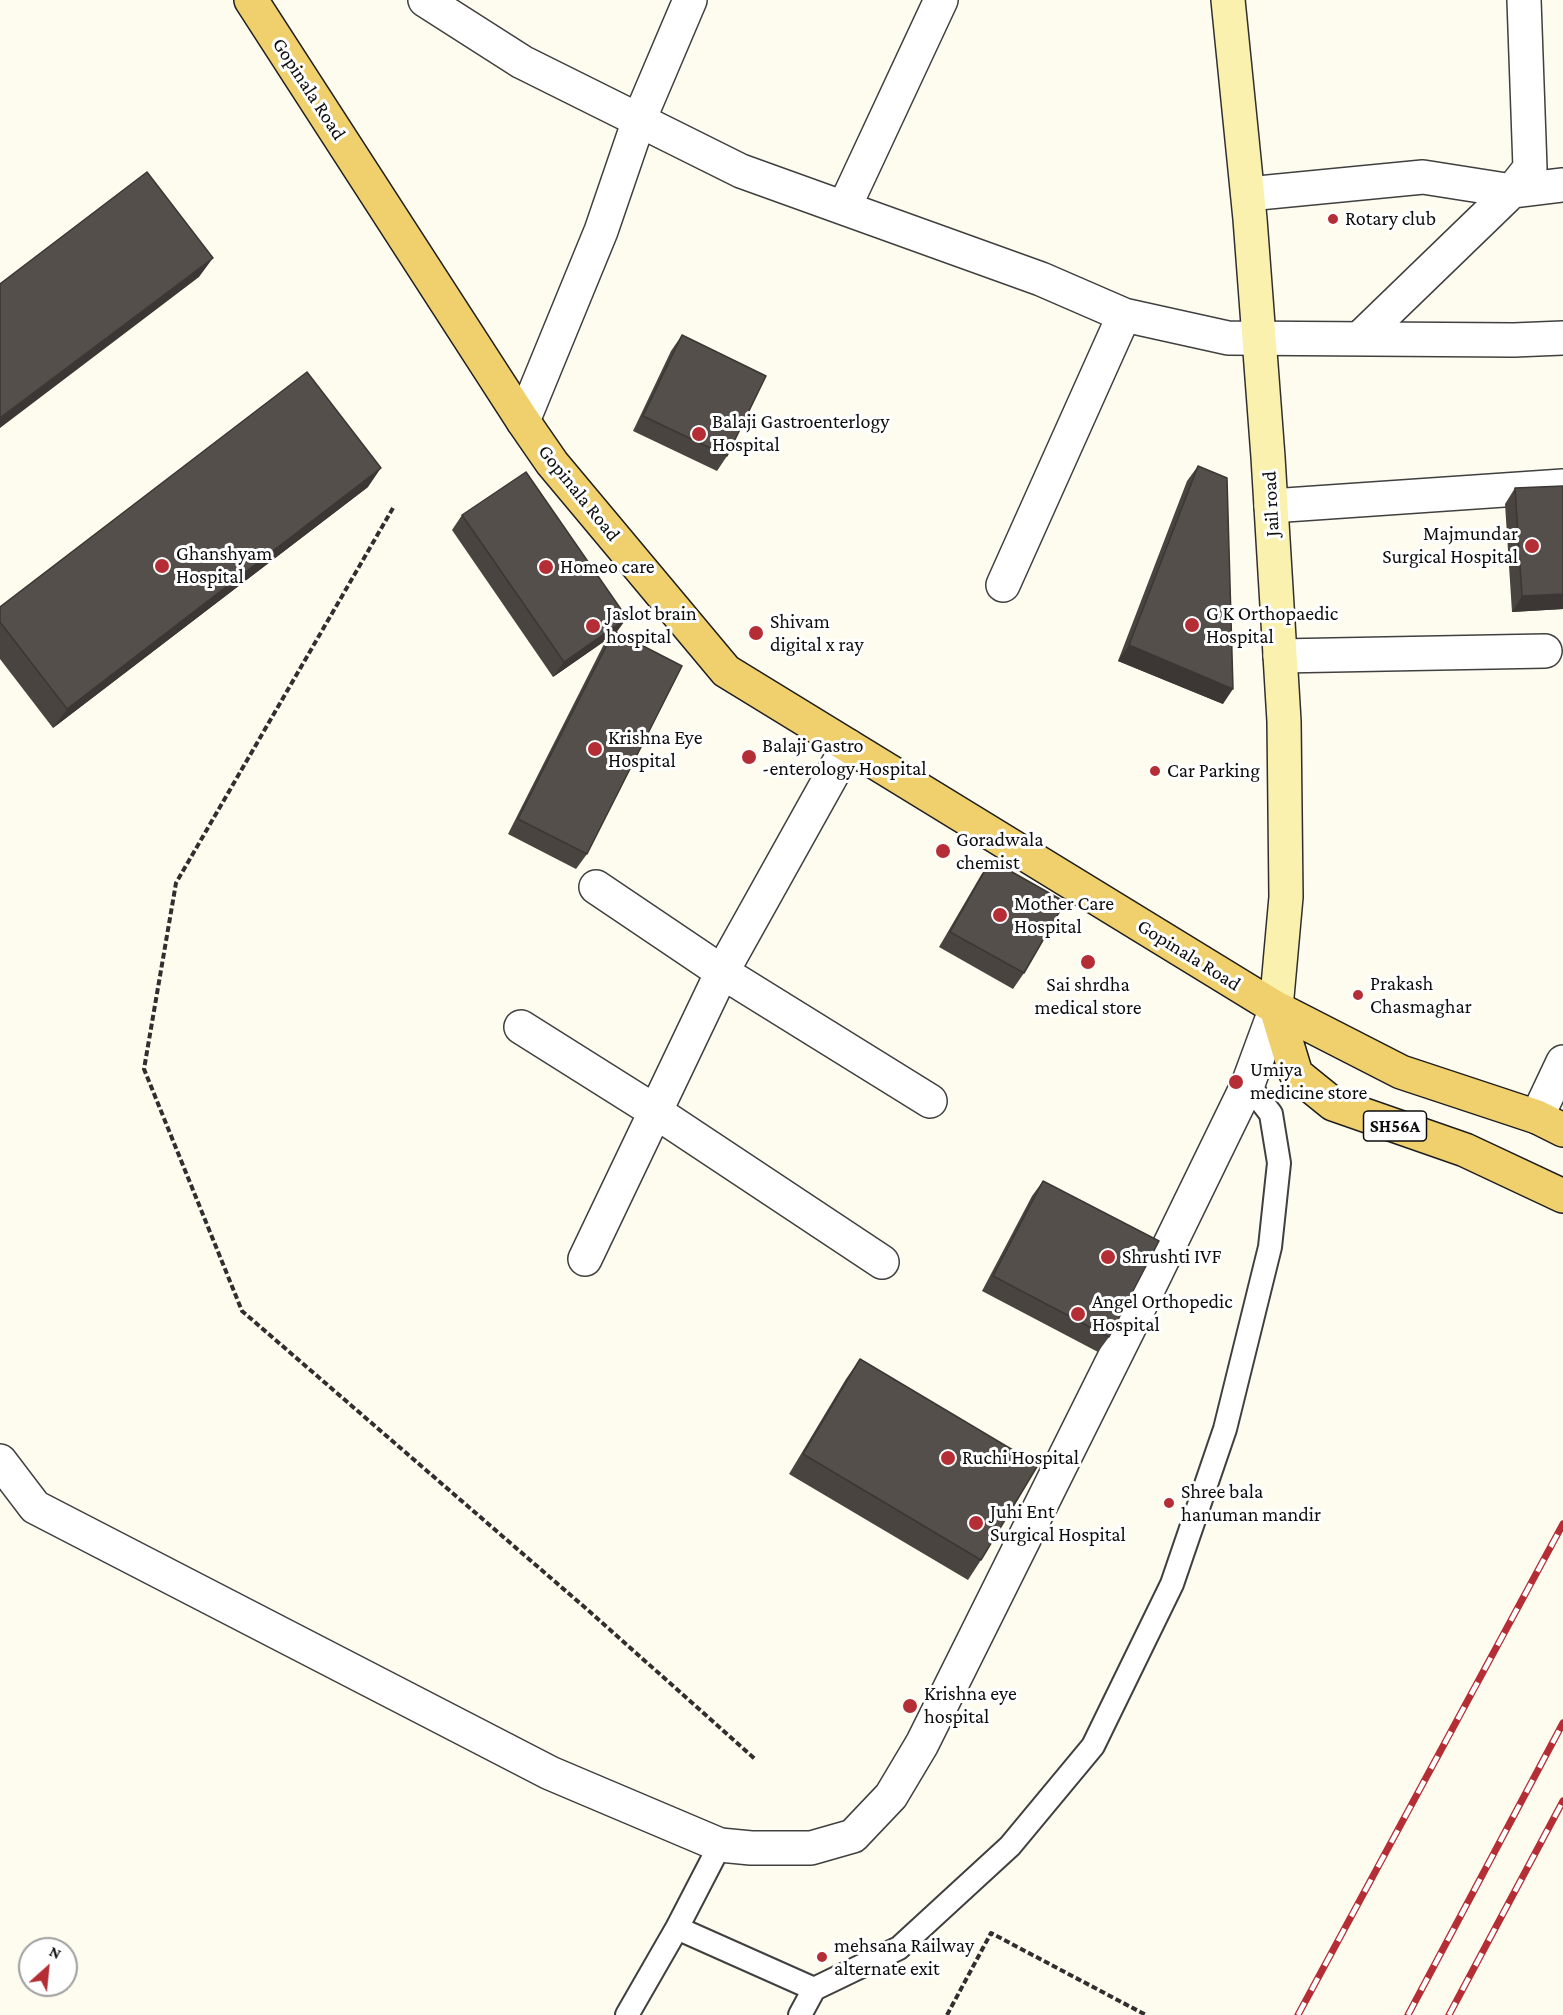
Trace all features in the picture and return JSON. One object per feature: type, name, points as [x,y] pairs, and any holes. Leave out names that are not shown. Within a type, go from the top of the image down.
[{"type":"main road","name":"Gopinala Road","points":[[251,0],[523,422],[552,463],[726,671],[1276,1008],[1401,1072],[1550,1124]]},
{"type":"main road","name":"SH56A","points":[[1276,1008],[1296,1074],[1333,1104],[1465,1150],[1563,1196]]},
{"type":"street","points":[[523,422],[601,231],[639,120],[690,0]]},
{"type":"street","points":[[844,208],[941,0]]},
{"type":"street","name":"Jail road","points":[[1228,0],[1248,194],[1284,721],[1286,897],[1276,1008]]},
{"type":"street","points":[[1359,339],[1512,191],[1530,168],[1524,0]]},
{"type":"street","points":[[444,5],[522,62],[741,171],[1041,279],[1124,315],[1228,338],[1514,340],[1563,338]]},
{"type":"street","points":[[1248,194],[1423,177],[1512,191],[1563,185]]},
{"type":"street","points":[[1003,585],[1124,315]]},
{"type":"street","points":[[1271,506],[1563,486]]},
{"type":"street","points":[[1280,656],[1545,651]]},
{"type":"street","points":[[585,1259],[722,972],[848,746]]},
{"type":"street","points":[[596,886],[722,972],[930,1101]]},
{"type":"street","points":[[0,1492],[35,1507],[549,1773],[720,1845],[751,1848],[811,1848],[853,1836],[891,1796],[922,1743],[1248,1084],[1276,1008]]},
{"type":"street","points":[[521,1027],[656,1112],[882,1262]]},
{"type":"street","points":[[1550,1124],[1563,1062]]},
{"type":"street","points":[[0,1461],[35,1507]]},
{"type":"lane","points":[[800,2015],[814,1989],[899,1948],[1010,1846],[1093,1746],[1172,1584],[1225,1429],[1270,1247],[1279,1162],[1270,1114],[1248,1084]]},
{"type":"lane","points":[[627,2015],[678,1928],[720,1845]]},
{"type":"lane","points":[[678,1928],[814,1989]]},
{"type":"path","points":[[393,508],[176,883],[144,1069],[242,1311],[580,1603],[755,1759]]},
{"type":"path","points":[[947,2015],[991,1933],[1146,2015]]},
{"type":"building","points":[[147,172],[213,258],[0,418],[0,284]]},
{"type":"building","points":[[682,335],[766,376],[727,456],[643,416]]},
{"type":"building","points":[[307,372],[381,468],[67,709],[0,622],[0,607]]},
{"type":"building","points":[[1198,466],[1227,478],[1233,689],[1129,645]]},
{"type":"building","points":[[526,472],[627,618],[564,662],[462,515]]},
{"type":"building","points":[[1563,486],[1563,594],[1522,596],[1515,488]]},
{"type":"building","points":[[614,631],[682,666],[587,854],[518,819]]},
{"type":"building","points":[[991,860],[1065,902],[1024,973],[950,932]]},
{"type":"building","points":[[1043,1181],[1159,1241],[1109,1337],[993,1276]]},
{"type":"building","points":[[860,1359],[1038,1465],[981,1560],[803,1454]]},
{"type":"railway","points":[[1298,2015],[1563,1524]]},
{"type":"railway","points":[[1408,2015],[1563,1723]]},
{"type":"railway","points":[[1449,2015],[1563,1801]]},
{"type":"place","name":"Rotary club","points":[[1333,219]]},
{"type":"place","name":"Balaji Gastroenterlogy Hospital","points":[[699,434]]},
{"type":"place","name":"Majmundar Surgical Hospital","points":[[1532,546]]},
{"type":"place","name":"Ghanshyam Hospital","points":[[162,566]]},
{"type":"place","name":"Homeo care","points":[[546,567]]},
{"type":"place","name":"G K Orthopaedic Hospital","points":[[1192,625]]},
{"type":"place","name":"Jaslot brain hospital","points":[[593,626]]},
{"type":"place","name":"Shivam digital x ray","points":[[756,633]]},
{"type":"place","name":"Krishna Eye Hospital","points":[[595,749]]},
{"type":"place","name":"Balaji Gastro -enterology Hospital","points":[[749,757]]},
{"type":"place","name":"Car Parking","points":[[1155,771]]},
{"type":"place","name":"Goradwala chemist","points":[[943,851]]},
{"type":"place","name":"Mother Care Hospital","points":[[1000,915]]},
{"type":"place","name":"Sai shrdha medical store","points":[[1088,962]]},
{"type":"place","name":"Prakash Chasmaghar","points":[[1358,995]]},
{"type":"place","name":"Umiya medicine store","points":[[1236,1082]]},
{"type":"place","name":"Shrushti IVF","points":[[1108,1257]]},
{"type":"place","name":"Angel Orthopedic Hospital","points":[[1078,1314]]},
{"type":"place","name":"Ruchi Hospital","points":[[948,1458]]},
{"type":"place","name":"Shree bala hanuman mandir","points":[[1169,1503]]},
{"type":"place","name":"Juhi Ent Surgical Hospital","points":[[976,1523]]},
{"type":"place","name":"Krishna eye hospital","points":[[910,1706]]},
{"type":"place","name":"mehsana Railway alternate exit","points":[[822,1957]]}]
